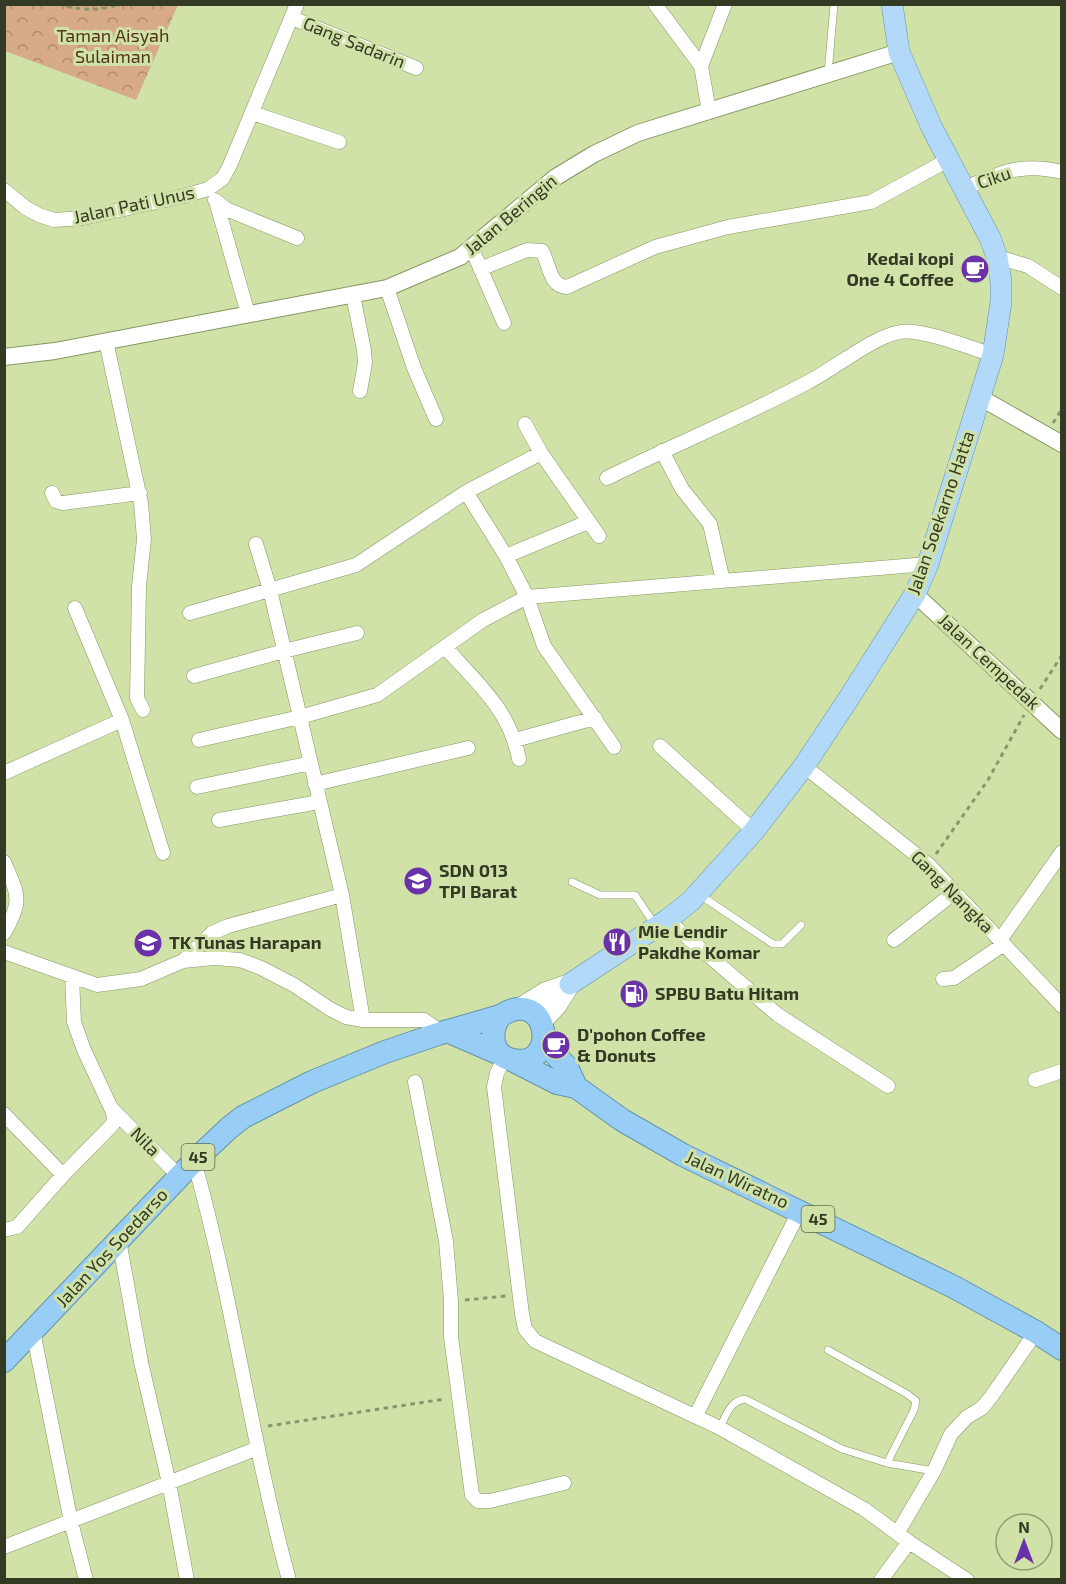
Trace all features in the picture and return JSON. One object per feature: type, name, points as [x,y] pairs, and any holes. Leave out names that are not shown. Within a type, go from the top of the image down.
[{"type":"highway","name":"45","points":[[509,1013],[528,1010],[536,1015],[542,1032]]},
{"type":"highway","name":"Jalan Yos Soedarso","points":[[4,1361],[187,1168],[243,1117],[312,1082],[385,1052],[509,1013]]},
{"type":"highway","points":[[509,1013],[494,1025],[492,1035],[494,1045],[506,1057],[529,1059],[541,1049],[542,1032]]},
{"type":"highway","name":"Jalan Wiratno","points":[[542,1032],[567,1066],[576,1087]]},
{"type":"highway","name":"45","points":[[442,1033],[506,1057]]},
{"type":"highway","name":"Jalan Wiratno","points":[[506,1057],[557,1083],[576,1087],[622,1120],[683,1155],[954,1287],[1062,1349]]},
{"type":"main road","name":"Jalan Soekarno Hatta","points":[[509,1013],[546,992],[570,984],[661,923],[698,893],[754,831],[804,766],[915,594],[928,564],[993,355],[1001,302],[1001,282],[997,257],[990,238],[948,160],[899,52],[892,4]]},
{"type":"main road","name":"Jalan Soekarno Hatta","points":[[542,1032],[570,984]]},
{"type":"street","name":"Jalan Pati Unus","points":[[4,190],[26,208],[54,220],[83,218],[184,196],[212,195],[223,178],[252,113],[297,4]]},
{"type":"street","points":[[655,4],[701,66],[709,111]]},
{"type":"street","points":[[701,66],[726,4]]},
{"type":"street","name":"Gang Sadarin","points":[[292,18],[416,68]]},
{"type":"street","name":"Jalan Beringin","points":[[4,357],[55,351],[387,288],[460,257],[556,177],[594,154],[638,133],[899,52]]},
{"type":"street","points":[[252,113],[339,142]]},
{"type":"street","points":[[480,269],[534,249],[542,251],[545,256],[554,283],[567,287],[655,247],[728,227],[871,202],[948,160]]},
{"type":"street","name":"Ciku","points":[[963,189],[1003,171],[1026,168],[1062,172]]},
{"type":"street","points":[[212,195],[226,209],[297,238]]},
{"type":"street","points":[[212,195],[248,314]]},
{"type":"street","points":[[472,249],[504,323]]},
{"type":"street","points":[[997,257],[1028,266],[1062,288]]},
{"type":"street","points":[[387,288],[414,368],[436,419]]},
{"type":"street","points":[[353,295],[364,356],[360,391]]},
{"type":"street","points":[[607,478],[810,382],[853,355],[901,332],[920,333],[993,355]]},
{"type":"street","points":[[106,341],[140,493],[144,539],[139,586],[137,698],[143,710]]},
{"type":"street","points":[[981,398],[1062,444]]},
{"type":"street","points":[[525,424],[541,453],[599,536]]},
{"type":"street","points":[[662,451],[682,489],[710,524],[723,580]]},
{"type":"street","points":[[190,613],[356,565],[466,492],[541,453]]},
{"type":"street","points":[[466,492],[507,556],[527,597],[544,645],[614,747]]},
{"type":"street","points":[[52,493],[56,501],[63,503],[140,493]]},
{"type":"street","points":[[507,556],[588,522]]},
{"type":"street","points":[[256,544],[270,590],[342,895],[363,1020]]},
{"type":"street","points":[[199,740],[300,717],[377,695],[483,620],[527,597],[928,564]]},
{"type":"street","name":"Jalan Cempedak","points":[[915,594],[1062,731]]},
{"type":"street","points":[[75,608],[122,720],[163,853]]},
{"type":"street","points":[[194,676],[357,633]]},
{"type":"street","points":[[445,647],[497,705],[515,740],[519,759]]},
{"type":"street","points":[[515,740],[595,718]]},
{"type":"street","points":[[4,773],[122,720]]},
{"type":"street","points":[[660,746],[754,831]]},
{"type":"street","points":[[315,784],[468,748]]},
{"type":"street","points":[[197,787],[311,763]]},
{"type":"street","name":"Gang Nangka","points":[[804,766],[929,865],[1062,1006]]},
{"type":"street","points":[[219,820],[319,802]]},
{"type":"street","points":[[943,980],[954,978],[1002,942],[1062,852]]},
{"type":"street","points":[[4,862],[17,894],[17,909],[4,933]]},
{"type":"street","points":[[894,940],[955,892]]},
{"type":"street","points":[[183,961],[212,933],[228,926],[342,895]]},
{"type":"street","points":[[661,923],[778,1015],[888,1086]]},
{"type":"street","points":[[4,952],[96,985],[141,980],[183,961],[214,958],[240,960],[294,985],[346,1017],[363,1020],[424,1020],[442,1033]]},
{"type":"street","points":[[4,1230],[17,1227],[63,1175],[113,1124],[114,1116],[111,1108],[84,1050],[74,1022],[72,976]]},
{"type":"street","points":[[506,1057],[497,1073],[494,1087],[525,1329],[536,1341],[696,1415],[864,1509],[967,1580]]},
{"type":"street","points":[[1035,1080],[1062,1071]]},
{"type":"street","points":[[415,1082],[431,1171],[441,1210],[451,1301],[452,1337],[472,1495],[477,1501],[490,1501],[564,1484]]},
{"type":"street","name":"Nila","points":[[111,1108],[187,1168]]},
{"type":"street","points":[[4,1114],[63,1175]]},
{"type":"street","points":[[187,1168],[224,1280],[258,1448],[289,1580]]},
{"type":"street","points":[[696,1415],[800,1210]]},
{"type":"street","points":[[118,1240],[187,1580]]},
{"type":"street","points":[[33,1331],[71,1522],[86,1580]]},
{"type":"street","points":[[898,1532],[958,1425],[966,1416],[982,1408],[1036,1332]]},
{"type":"street","points":[[4,1547],[258,1448]]},
{"type":"street","points":[[881,1580],[909,1542]]},
{"type":"lane","points":[[828,74],[834,4]]},
{"type":"lane","points":[[572,882],[600,895],[635,895],[661,923]]},
{"type":"lane","points":[[698,893],[773,944],[782,944],[801,925]]},
{"type":"lane","points":[[828,1350],[916,1401],[914,1410],[887,1463]]},
{"type":"lane","points":[[720,1428],[737,1400],[745,1399],[842,1449],[887,1463],[934,1471]]},
{"type":"path","points":[[58,4],[76,10],[109,8],[119,4]]},
{"type":"path","points":[[929,865],[988,780],[1032,701],[1062,655]]},
{"type":"path","points":[[451,1301],[519,1295]]},
{"type":"path","points":[[254,1428],[433,1402],[459,1396]]},
{"type":"green space","name":"Taman Aisyah Sulaiman","points":[[4,5],[178,5],[136,100],[5,51]]},
{"type":"place","name":"Kedai kopi One 4 Coffee","points":[[975,269]]},
{"type":"place","name":"SDN 013 TPI Barat","points":[[418,881]]},
{"type":"place","name":"Mie Lendir Pakdhe Komar","points":[[617,942]]},
{"type":"place","name":"TK Tunas Harapan","points":[[148,943]]},
{"type":"place","name":"SPBU Batu Hitam","points":[[634,994]]},
{"type":"place","name":"D'pohon Coffee & Donuts","points":[[556,1045]]}]
